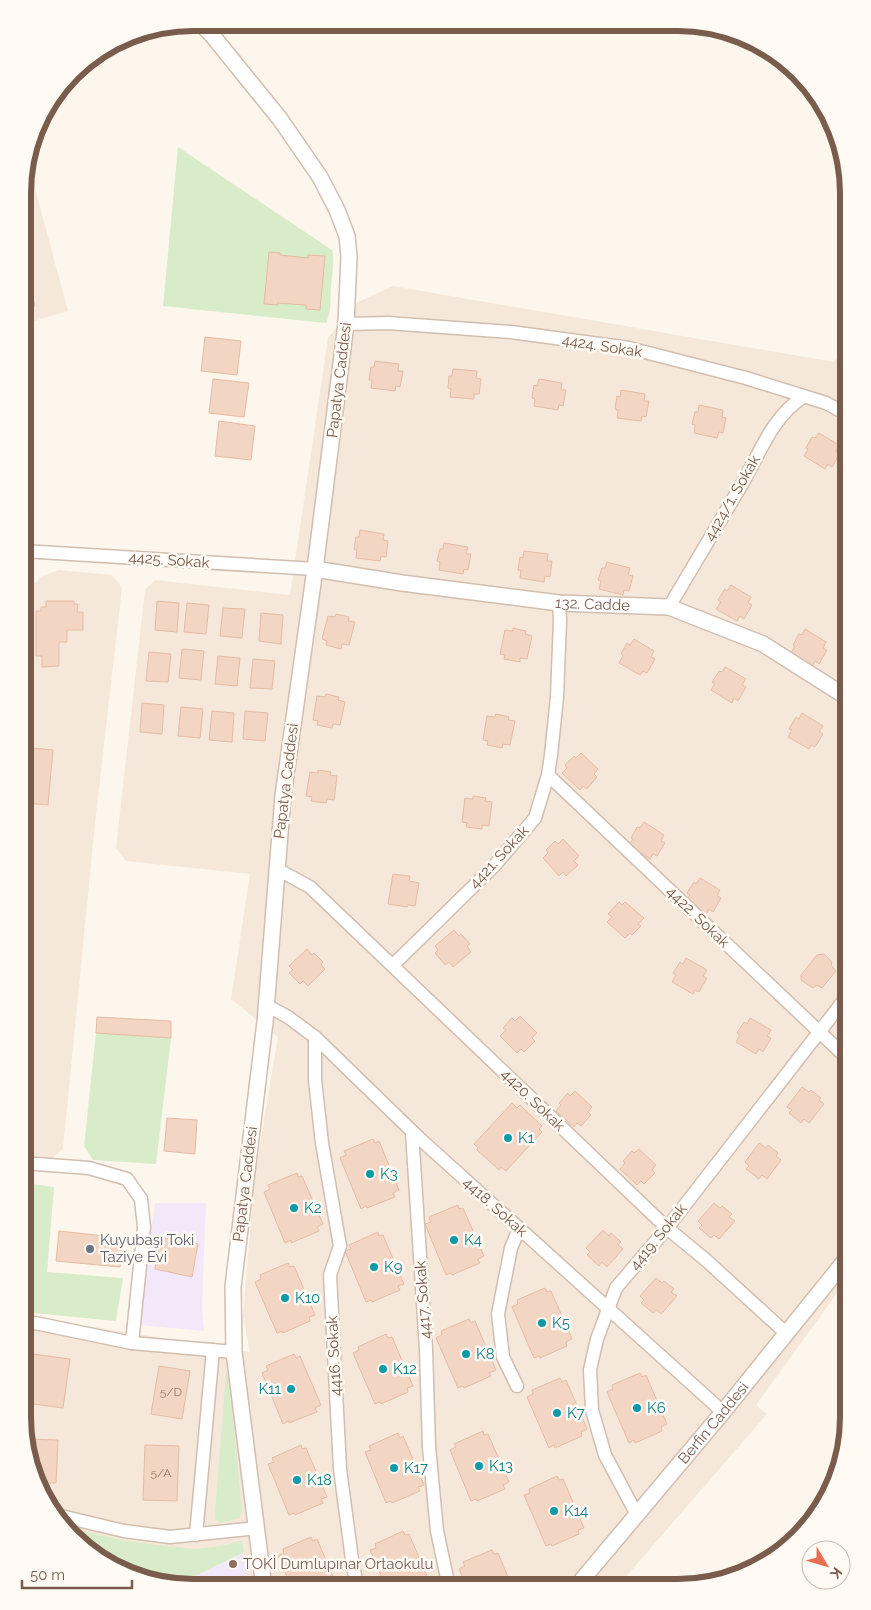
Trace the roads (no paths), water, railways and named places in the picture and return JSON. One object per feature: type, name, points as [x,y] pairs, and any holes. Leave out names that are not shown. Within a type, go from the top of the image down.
[{"type":"street","name":"Papatya Caddesi","points":[[209,32],[280,118],[320,177],[337,210],[347,236],[349,257],[346,324],[315,570],[283,796],[266,1005],[233,1287],[234,1352],[265,1579]]},
{"type":"street","name":"4424. Sokak","points":[[346,324],[388,323],[511,332],[628,348],[746,378],[840,409]]},
{"type":"street","name":"4424/1. Sokak","points":[[669,607],[743,483],[769,432],[795,402],[803,397]]},
{"type":"street","name":"4425. Sokak","points":[[31,551],[315,570]]},
{"type":"street","name":"132. Cadde","points":[[315,570],[559,603],[669,607],[763,644],[840,693]]},
{"type":"street","name":"4421. Sokak","points":[[393,965],[494,866],[535,818],[548,775],[557,696],[559,603]]},
{"type":"street","name":"4422. Sokak","points":[[548,775],[839,1051]]},
{"type":"street","name":"4420. Sokak","points":[[277,869],[310,887],[667,1228],[707,1261],[787,1334]]},
{"type":"street","name":"4418. Sokak","points":[[266,1005],[288,1017],[315,1037],[412,1132],[723,1412]]},
{"type":"street","name":"4419. Sokak","points":[[637,1515],[605,1455],[592,1410],[590,1370],[597,1339],[616,1288],[667,1228],[839,1007]]},
{"type":"street","name":"4416. Sokak","points":[[315,1037],[315,1080],[322,1143],[340,1246],[330,1275],[340,1469],[356,1579]]},
{"type":"street","name":"4417. Sokak","points":[[412,1132],[426,1349],[429,1447],[437,1531],[446,1579]]},
{"type":"street","points":[[31,1164],[89,1168],[127,1179],[141,1200],[144,1227],[132,1343]]},
{"type":"street","points":[[517,1386],[503,1357],[498,1314],[511,1248],[519,1229]]},
{"type":"street","name":"Berfin Caddesi","points":[[583,1579],[723,1412],[839,1268]]},
{"type":"street","points":[[31,1324],[35,1323],[132,1343],[234,1352]]},
{"type":"street","points":[[196,1535],[213,1350]]},
{"type":"street","points":[[66,1517],[124,1531],[170,1538],[257,1528]]},
{"type":"place","name":"K1","points":[[508,1138]]},
{"type":"place","name":"K3","points":[[370,1174]]},
{"type":"place","name":"K2","points":[[294,1208]]},
{"type":"place","name":"K4","points":[[454,1240]]},
{"type":"place","name":"Kuyubaşı Toki Taziye Evi","points":[[90,1249]]},
{"type":"place","name":"K9","points":[[374,1267]]},
{"type":"place","name":"K10","points":[[285,1298]]},
{"type":"place","name":"K5","points":[[542,1323]]},
{"type":"place","name":"K8","points":[[466,1354]]},
{"type":"place","name":"K12","points":[[383,1369]]},
{"type":"place","name":"K11","points":[[291,1389]]},
{"type":"place","name":"K6","points":[[637,1408]]},
{"type":"place","name":"K7","points":[[557,1413]]},
{"type":"place","name":"K13","points":[[479,1466]]},
{"type":"place","name":"K17","points":[[394,1468]]},
{"type":"place","name":"K18","points":[[297,1480]]},
{"type":"place","name":"K14","points":[[554,1511]]},
{"type":"place","name":"TOKİ Dumlupınar Ortaokulu","points":[[233,1564]]}]
